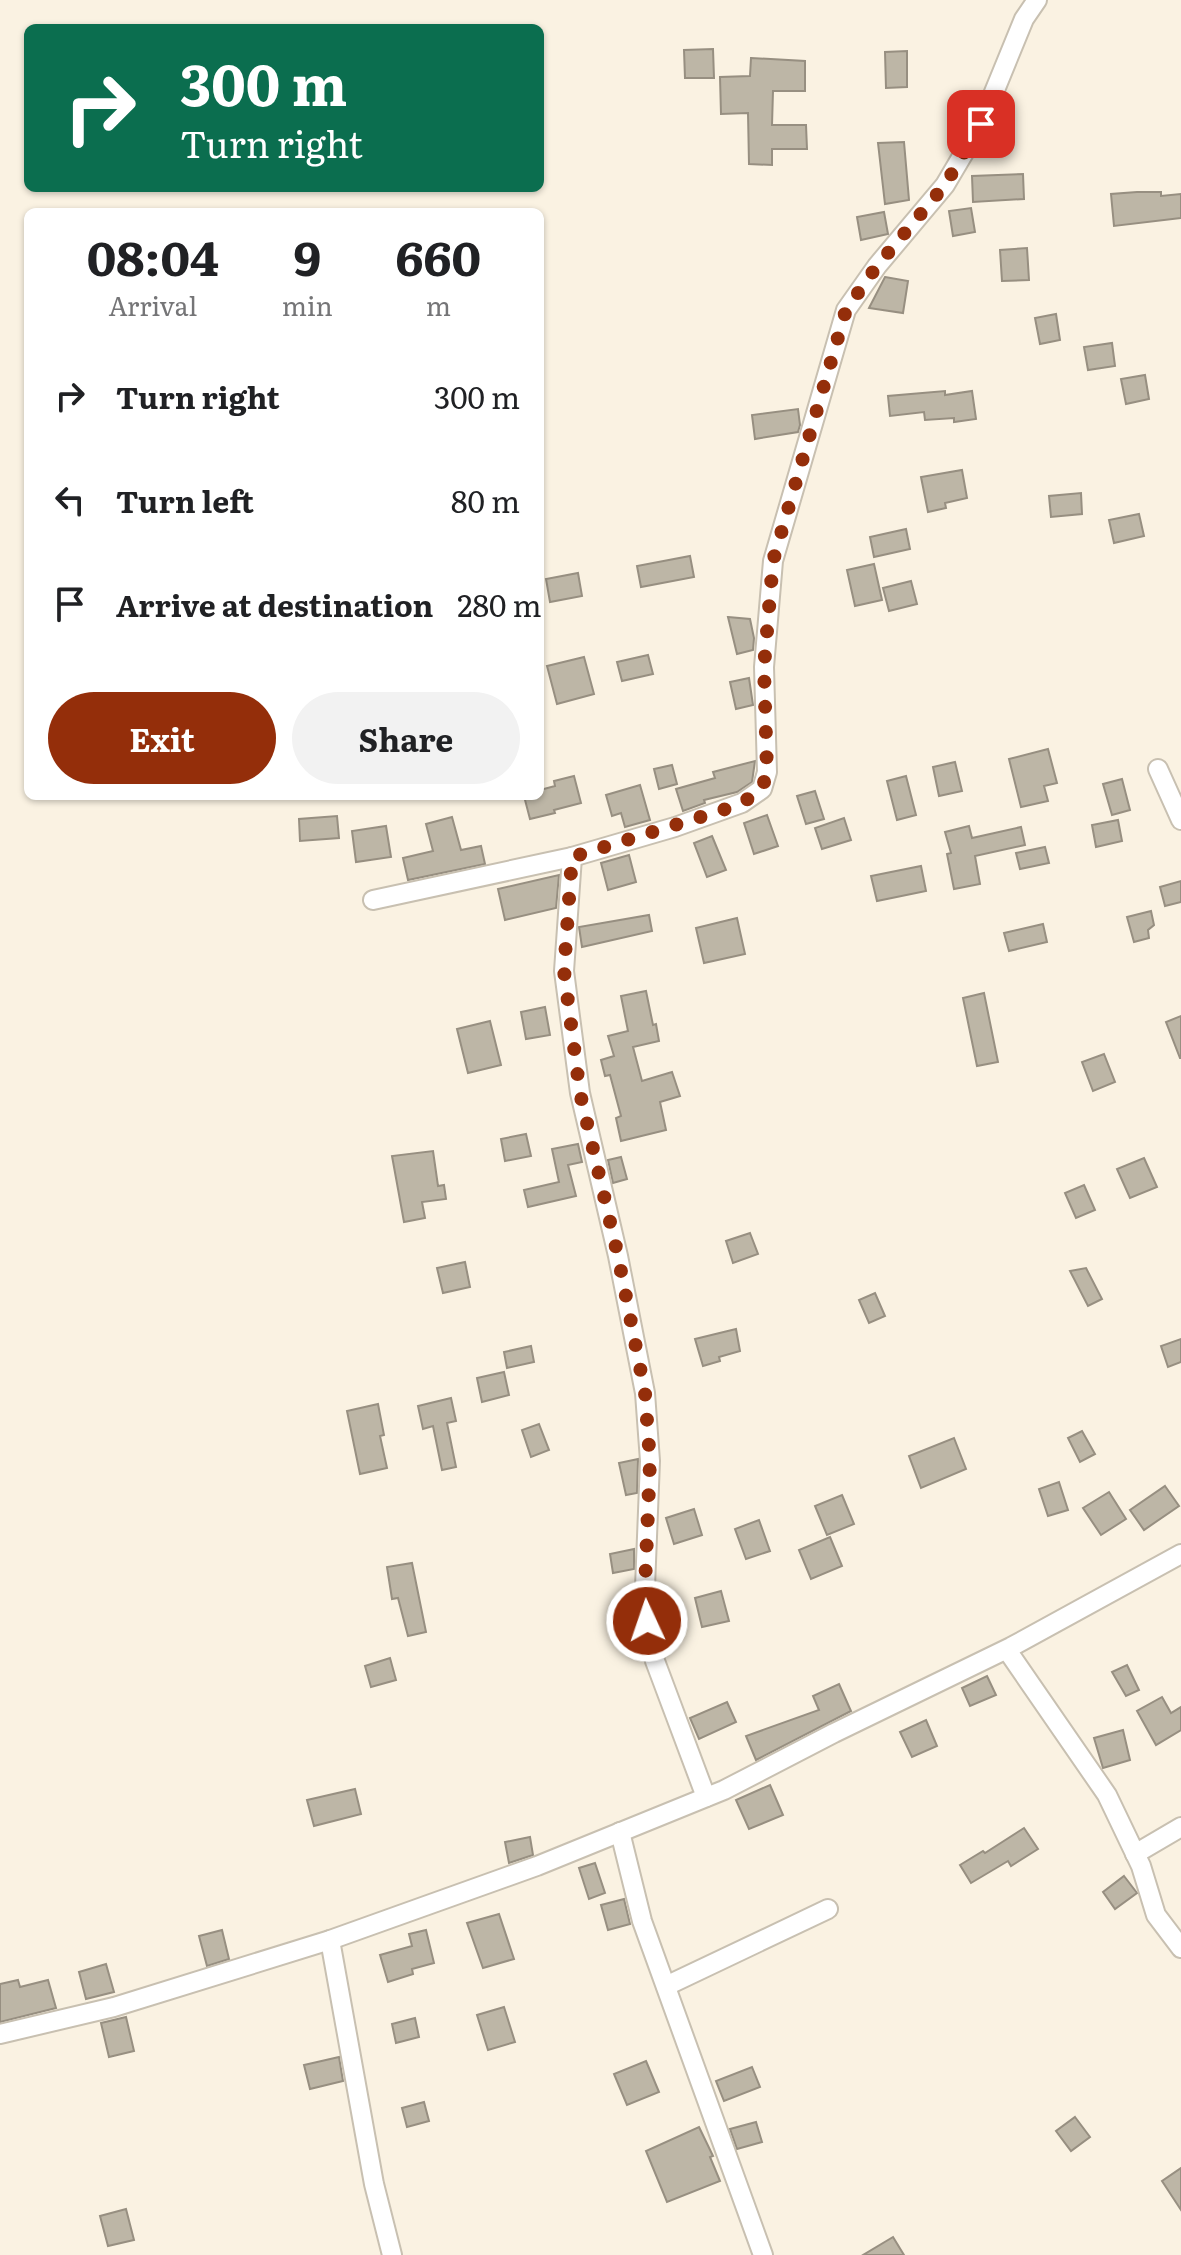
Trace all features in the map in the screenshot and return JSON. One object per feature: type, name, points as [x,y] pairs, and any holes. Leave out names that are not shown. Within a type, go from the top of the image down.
[{"type":"street","points":[[373,900],[572,857],[715,813],[742,803],[762,789],[767,772],[764,667],[773,561],[846,310],[877,266],[945,185],[981,124],[1024,19],[1037,0]]},
{"type":"street","points":[[1158,769],[1181,820]]},
{"type":"street","points":[[572,857],[564,971],[580,1093],[618,1256],[645,1393],[650,1461],[645,1587],[647,1621],[655,1661],[706,1797]]},
{"type":"street","points":[[0,2034],[114,2007],[330,1940],[537,1866],[706,1797],[1007,1650],[1181,1554]]},
{"type":"street","points":[[1007,1650],[1107,1795],[1135,1854],[1156,1915],[1181,1948]]},
{"type":"street","points":[[1135,1854],[1181,1827]]},
{"type":"street","points":[[620,1832],[642,1921],[763,2255]]},
{"type":"street","points":[[666,1986],[828,1909]]},
{"type":"street","points":[[330,1940],[374,2184],[392,2255]]},
{"type":"building","points":[[713,49],[714,78],[685,78],[684,50]]},
{"type":"building","points":[[907,51],[907,87],[886,88],[885,52]]},
{"type":"building","points":[[751,58],[805,61],[805,91],[773,91],[772,125],[806,125],[807,149],[772,149],[772,165],[749,164],[748,113],[721,114],[720,77],[750,76]]},
{"type":"building","points":[[904,142],[909,200],[885,204],[878,143]]},
{"type":"building","points":[[1023,174],[1024,199],[973,202],[972,176]]},
{"type":"building","points":[[1161,192],[1161,196],[1181,194],[1181,218],[1114,226],[1111,194]]},
{"type":"building","points":[[971,208],[975,232],[953,236],[949,211]]},
{"type":"building","points":[[884,212],[888,234],[861,240],[857,217]]},
{"type":"building","points":[[1027,248],[1029,280],[1002,281],[1000,250]]},
{"type":"building","points":[[885,277],[908,281],[903,313],[869,308]]},
{"type":"building","points":[[1056,314],[1060,340],[1040,344],[1035,318]]},
{"type":"building","points":[[1112,343],[1115,366],[1088,370],[1084,347]]},
{"type":"building","points":[[1145,375],[1149,399],[1126,404],[1121,379]]},
{"type":"building","points":[[945,391],[945,395],[972,391],[976,419],[954,422],[954,418],[925,420],[924,412],[890,416],[888,396]]},
{"type":"building","points":[[798,409],[798,432],[755,439],[752,415]]},
{"type":"building","points":[[962,470],[967,498],[945,503],[946,508],[928,512],[921,477]]},
{"type":"building","points":[[1081,493],[1082,514],[1051,517],[1049,496]]},
{"type":"building","points":[[1139,514],[1144,536],[1114,543],[1109,520]]},
{"type":"building","points":[[906,529],[910,549],[874,557],[870,537]]},
{"type":"building","points":[[690,556],[694,577],[641,587],[637,566]]},
{"type":"building","points":[[874,564],[882,600],[855,606],[847,570]]},
{"type":"building","points":[[578,573],[582,596],[550,602],[546,579]]},
{"type":"building","points":[[911,581],[917,604],[889,611],[883,588]]},
{"type":"building","points":[[728,617],[750,619],[753,650],[737,654]]},
{"type":"building","points":[[648,655],[653,674],[622,681],[617,662]]},
{"type":"building","points":[[584,657],[594,694],[557,704],[547,666]]},
{"type":"building","points":[[749,678],[753,705],[736,709],[730,682]]},
{"type":"building","points":[[1048,749],[1057,783],[1044,786],[1048,801],[1021,807],[1009,759]]},
{"type":"building","points":[[755,761],[752,782],[737,792],[704,800],[705,803],[683,811],[676,789],[715,778],[713,772]]},
{"type":"building","points":[[955,762],[962,791],[939,796],[933,767]]},
{"type":"building","points":[[672,765],[677,784],[659,789],[654,769]]},
{"type":"building","points":[[574,776],[581,803],[530,819],[525,800],[544,800],[544,789],[555,786],[554,781]]},
{"type":"building","points":[[906,776],[916,815],[897,820],[887,781]]},
{"type":"building","points":[[1122,779],[1130,810],[1112,815],[1103,784]]},
{"type":"building","points":[[640,785],[650,820],[625,827],[621,813],[612,816],[606,795]]},
{"type":"building","points":[[815,791],[824,819],[806,824],[797,796]]},
{"type":"building","points":[[767,815],[778,846],[754,854],[744,823]]},
{"type":"building","points":[[337,816],[339,838],[300,841],[299,819]]},
{"type":"building","points":[[452,817],[461,850],[481,846],[485,864],[408,880],[403,858],[433,851],[426,824]]},
{"type":"building","points":[[844,818],[851,840],[822,849],[815,828]]},
{"type":"building","points":[[1118,820],[1122,841],[1096,847],[1092,825]]},
{"type":"building","points":[[386,826],[391,857],[356,862],[352,831]]},
{"type":"building","points":[[969,826],[972,838],[1021,827],[1025,845],[975,856],[980,884],[954,889],[947,854],[951,853],[945,832]]},
{"type":"building","points":[[712,836],[726,870],[707,877],[694,843]]},
{"type":"building","points":[[1045,847],[1049,863],[1020,869],[1016,853]]},
{"type":"building","points":[[629,855],[636,882],[608,890],[601,863]]},
{"type":"building","points":[[921,866],[926,891],[877,901],[871,876]]},
{"type":"building","points":[[559,875],[556,908],[505,920],[498,889]]},
{"type":"building","points":[[1181,881],[1181,902],[1165,906],[1160,887]]},
{"type":"building","points":[[1151,911],[1154,925],[1148,930],[1149,938],[1134,942],[1127,917]]},
{"type":"building","points":[[649,915],[652,931],[582,947],[579,927]]},
{"type":"building","points":[[737,918],[745,954],[704,963],[696,928]]},
{"type":"building","points":[[1043,924],[1047,942],[1009,951],[1004,933]]},
{"type":"building","points":[[646,991],[659,1041],[633,1047],[642,1081],[672,1072],[680,1096],[660,1102],[666,1130],[621,1141],[616,1118],[621,1116],[610,1075],[605,1076],[601,1060],[614,1056],[608,1036],[628,1031],[621,996]]},
{"type":"building","points":[[984,993],[998,1062],[977,1066],[963,998]]},
{"type":"building","points":[[545,1007],[550,1035],[526,1039],[521,1012]]},
{"type":"building","points":[[1181,1016],[1181,1058],[1180,1058],[1166,1022]]},
{"type":"building","points":[[490,1021],[501,1065],[468,1073],[457,1029]]},
{"type":"building","points":[[1104,1054],[1115,1082],[1093,1091],[1082,1062]]},
{"type":"building","points":[[526,1134],[531,1156],[505,1161],[501,1139]]},
{"type":"building","points":[[578,1144],[582,1162],[568,1165],[576,1196],[528,1207],[524,1190],[559,1182],[552,1149]]},
{"type":"building","points":[[433,1151],[438,1186],[444,1185],[446,1199],[422,1202],[425,1218],[404,1222],[392,1156]]},
{"type":"building","points":[[621,1157],[627,1179],[613,1183],[608,1160]]},
{"type":"building","points":[[1144,1158],[1157,1187],[1130,1198],[1117,1169]]},
{"type":"building","points":[[1084,1185],[1095,1210],[1076,1218],[1065,1193]]},
{"type":"building","points":[[750,1233],[758,1254],[733,1263],[726,1241]]},
{"type":"building","points":[[465,1262],[470,1287],[443,1293],[437,1268]]},
{"type":"building","points":[[1086,1268],[1102,1299],[1088,1306],[1070,1271]]},
{"type":"building","points":[[875,1293],[885,1316],[869,1323],[859,1300]]},
{"type":"building","points":[[736,1329],[740,1351],[703,1366],[695,1339]]},
{"type":"building","points":[[1181,1339],[1181,1362],[1168,1367],[1161,1346]]},
{"type":"building","points":[[531,1346],[534,1362],[507,1368],[504,1352]]},
{"type":"building","points":[[504,1372],[509,1395],[482,1402],[477,1378]]},
{"type":"building","points":[[451,1398],[456,1421],[447,1423],[456,1467],[442,1470],[433,1426],[423,1429],[418,1406]]},
{"type":"building","points":[[378,1404],[384,1435],[380,1436],[387,1468],[360,1474],[347,1411]]},
{"type":"building","points":[[539,1424],[549,1450],[531,1457],[522,1430]]},
{"type":"building","points":[[1082,1431],[1095,1454],[1080,1462],[1068,1438]]},
{"type":"building","points":[[954,1438],[966,1469],[921,1488],[909,1456]]},
{"type":"building","points":[[638,1459],[637,1493],[626,1495],[619,1463]]},
{"type":"building","points":[[1059,1482],[1068,1510],[1048,1516],[1039,1489]]},
{"type":"building","points":[[1165,1486],[1179,1506],[1144,1530],[1130,1510]]},
{"type":"building","points":[[1109,1492],[1126,1519],[1101,1535],[1083,1508]]},
{"type":"building","points":[[842,1495],[854,1524],[827,1535],[815,1506]]},
{"type":"building","points":[[694,1509],[702,1535],[674,1544],[666,1518]]},
{"type":"building","points":[[759,1520],[770,1551],[746,1559],[735,1529]]},
{"type":"building","points":[[830,1537],[842,1566],[811,1579],[799,1550]]},
{"type":"building","points":[[634,1549],[634,1569],[613,1573],[610,1554]]},
{"type":"building","points":[[412,1563],[426,1632],[408,1636],[398,1598],[392,1599],[387,1567]]},
{"type":"building","points":[[721,1591],[729,1621],[702,1627],[695,1598]]},
{"type":"building","points":[[390,1658],[396,1680],[371,1687],[365,1666]]},
{"type":"building","points":[[1127,1665],[1139,1690],[1126,1696],[1112,1672]]},
{"type":"building","points":[[987,1676],[996,1695],[970,1706],[962,1688]]},
{"type":"building","points":[[839,1684],[851,1711],[756,1760],[746,1736],[819,1710],[813,1696]]},
{"type":"building","points":[[1162,1697],[1171,1713],[1181,1707],[1181,1730],[1156,1745],[1137,1711]]},
{"type":"building","points":[[727,1702],[736,1722],[699,1739],[690,1718]]},
{"type":"building","points":[[926,1720],[937,1746],[912,1757],[900,1732]]},
{"type":"building","points":[[1123,1730],[1130,1760],[1103,1768],[1094,1738]]},
{"type":"building","points":[[770,1785],[783,1815],[749,1829],[736,1800]]},
{"type":"building","points":[[355,1789],[361,1814],[314,1826],[307,1800]]},
{"type":"building","points":[[1024,1828],[1038,1849],[1011,1866],[1008,1861],[971,1883],[960,1865]]},
{"type":"building","points":[[530,1837],[533,1855],[509,1863],[505,1842]]},
{"type":"building","points":[[595,1863],[605,1893],[589,1899],[579,1868]]},
{"type":"building","points":[[1124,1876],[1137,1893],[1115,1909],[1103,1892]]},
{"type":"building","points":[[624,1899],[630,1924],[608,1930],[601,1905]]},
{"type":"building","points":[[499,1914],[514,1959],[483,1968],[467,1923]]},
{"type":"building","points":[[222,1930],[229,1959],[207,1966],[199,1936]]},
{"type":"building","points":[[426,1930],[434,1963],[412,1969],[413,1974],[388,1982],[380,1955],[412,1946],[409,1934]]},
{"type":"building","points":[[106,1964],[114,1992],[86,1999],[79,1972]]},
{"type":"building","points":[[18,1980],[20,1987],[48,1980],[56,2008],[0,2022],[0,1984]]},
{"type":"building","points":[[504,2007],[515,2042],[488,2050],[477,2015]]},
{"type":"building","points":[[126,2017],[134,2051],[109,2057],[101,2023]]},
{"type":"building","points":[[415,2018],[419,2037],[396,2043],[392,2024]]},
{"type":"building","points":[[339,2057],[343,2081],[310,2089],[304,2065]]},
{"type":"building","points":[[646,2061],[659,2092],[627,2105],[614,2074]]},
{"type":"building","points":[[752,2067],[760,2087],[724,2101],[716,2081]]},
{"type":"building","points":[[424,2102],[429,2121],[407,2127],[402,2108]]},
{"type":"building","points":[[1075,2117],[1090,2137],[1071,2151],[1056,2131]]},
{"type":"building","points":[[756,2122],[762,2142],[737,2149],[730,2129]]},
{"type":"building","points":[[699,2127],[713,2156],[710,2157],[720,2181],[667,2202],[646,2151]]},
{"type":"building","points":[[1181,2168],[1181,2210],[1162,2181]]},
{"type":"building","points":[[126,2209],[134,2240],[108,2246],[100,2216]]},
{"type":"building","points":[[893,2237],[904,2255],[863,2255]]},
{"type":"route","points":[[647,1621],[645,1587],[650,1461],[645,1393],[618,1256],[580,1093],[564,971],[572,857],[720,811],[742,803],[762,789],[767,772],[764,667],[773,561],[846,310],[877,266],[945,185],[981,124]]}]
